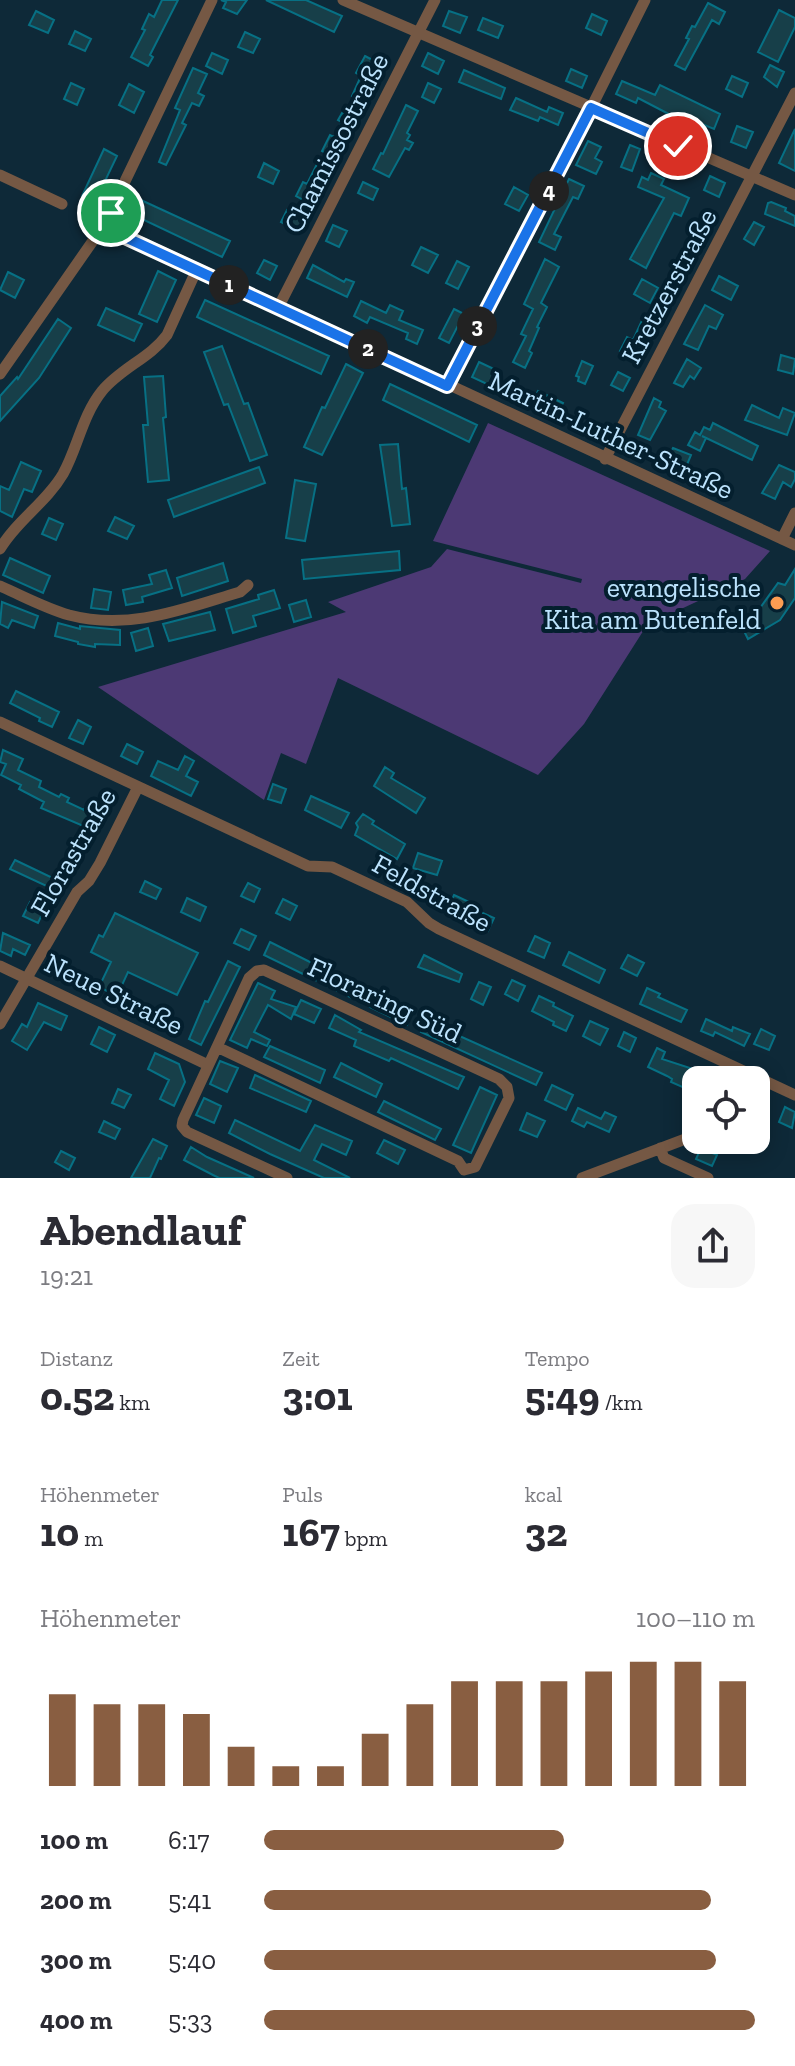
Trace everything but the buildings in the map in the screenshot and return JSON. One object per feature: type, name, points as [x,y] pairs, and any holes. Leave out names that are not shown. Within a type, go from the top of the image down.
[{"type":"street","points":[[0,374],[104,225],[212,0]]},
{"type":"street","points":[[343,0],[795,195]]},
{"type":"street","name":"Chamissostraße","points":[[278,308],[435,0]]},
{"type":"street","points":[[447,386],[645,0]]},
{"type":"street","name":"Kretzerstraße","points":[[605,459],[795,93]]},
{"type":"street","points":[[0,175],[62,204]]},
{"type":"street","name":"Martin-Luther-Straße","points":[[104,225],[795,545]]},
{"type":"street","points":[[0,549],[63,473],[86,416],[101,393],[117,375],[161,344],[197,269]]},
{"type":"street","points":[[782,539],[795,513]]},
{"type":"street","points":[[0,586],[71,615],[92,620],[125,621],[165,615],[240,592],[248,585]]},
{"type":"street","name":"Feldstraße","points":[[0,722],[308,866],[332,867],[407,902],[439,929],[733,1066]]},
{"type":"street","name":"Florastraße","points":[[0,1024],[77,892],[89,881],[100,863],[138,787]]},
{"type":"street","name":"Neue Straße","points":[[0,966],[208,1065]]},
{"type":"street","name":"Floraring Süd","points":[[287,1178],[187,1132],[182,1126],[249,978],[257,971],[264,970],[499,1079],[507,1087],[509,1098],[465,1172]]},
{"type":"street","points":[[217,1047],[458,1161],[465,1172]]},
{"type":"street","name":"Feldstraße","points":[[770,1083],[795,1095]]},
{"type":"street","points":[[582,1178],[682,1140]]},
{"type":"street","points":[[660,1148],[664,1158],[708,1178]]},
{"type":"shaded area","points":[[488,423],[770,551],[745,579],[647,625],[584,724],[538,775],[338,678],[306,764],[281,753],[264,800],[98,687],[346,612],[328,602],[431,567],[447,549],[581,583],[582,579],[433,541]]},
{"type":"place","name":"evangelische Kita am Butenfeld","points":[[777,603]]},
{"type":"route","points":[[111,213],[104,225],[114,232],[447,386],[591,108],[678,146]]}]
